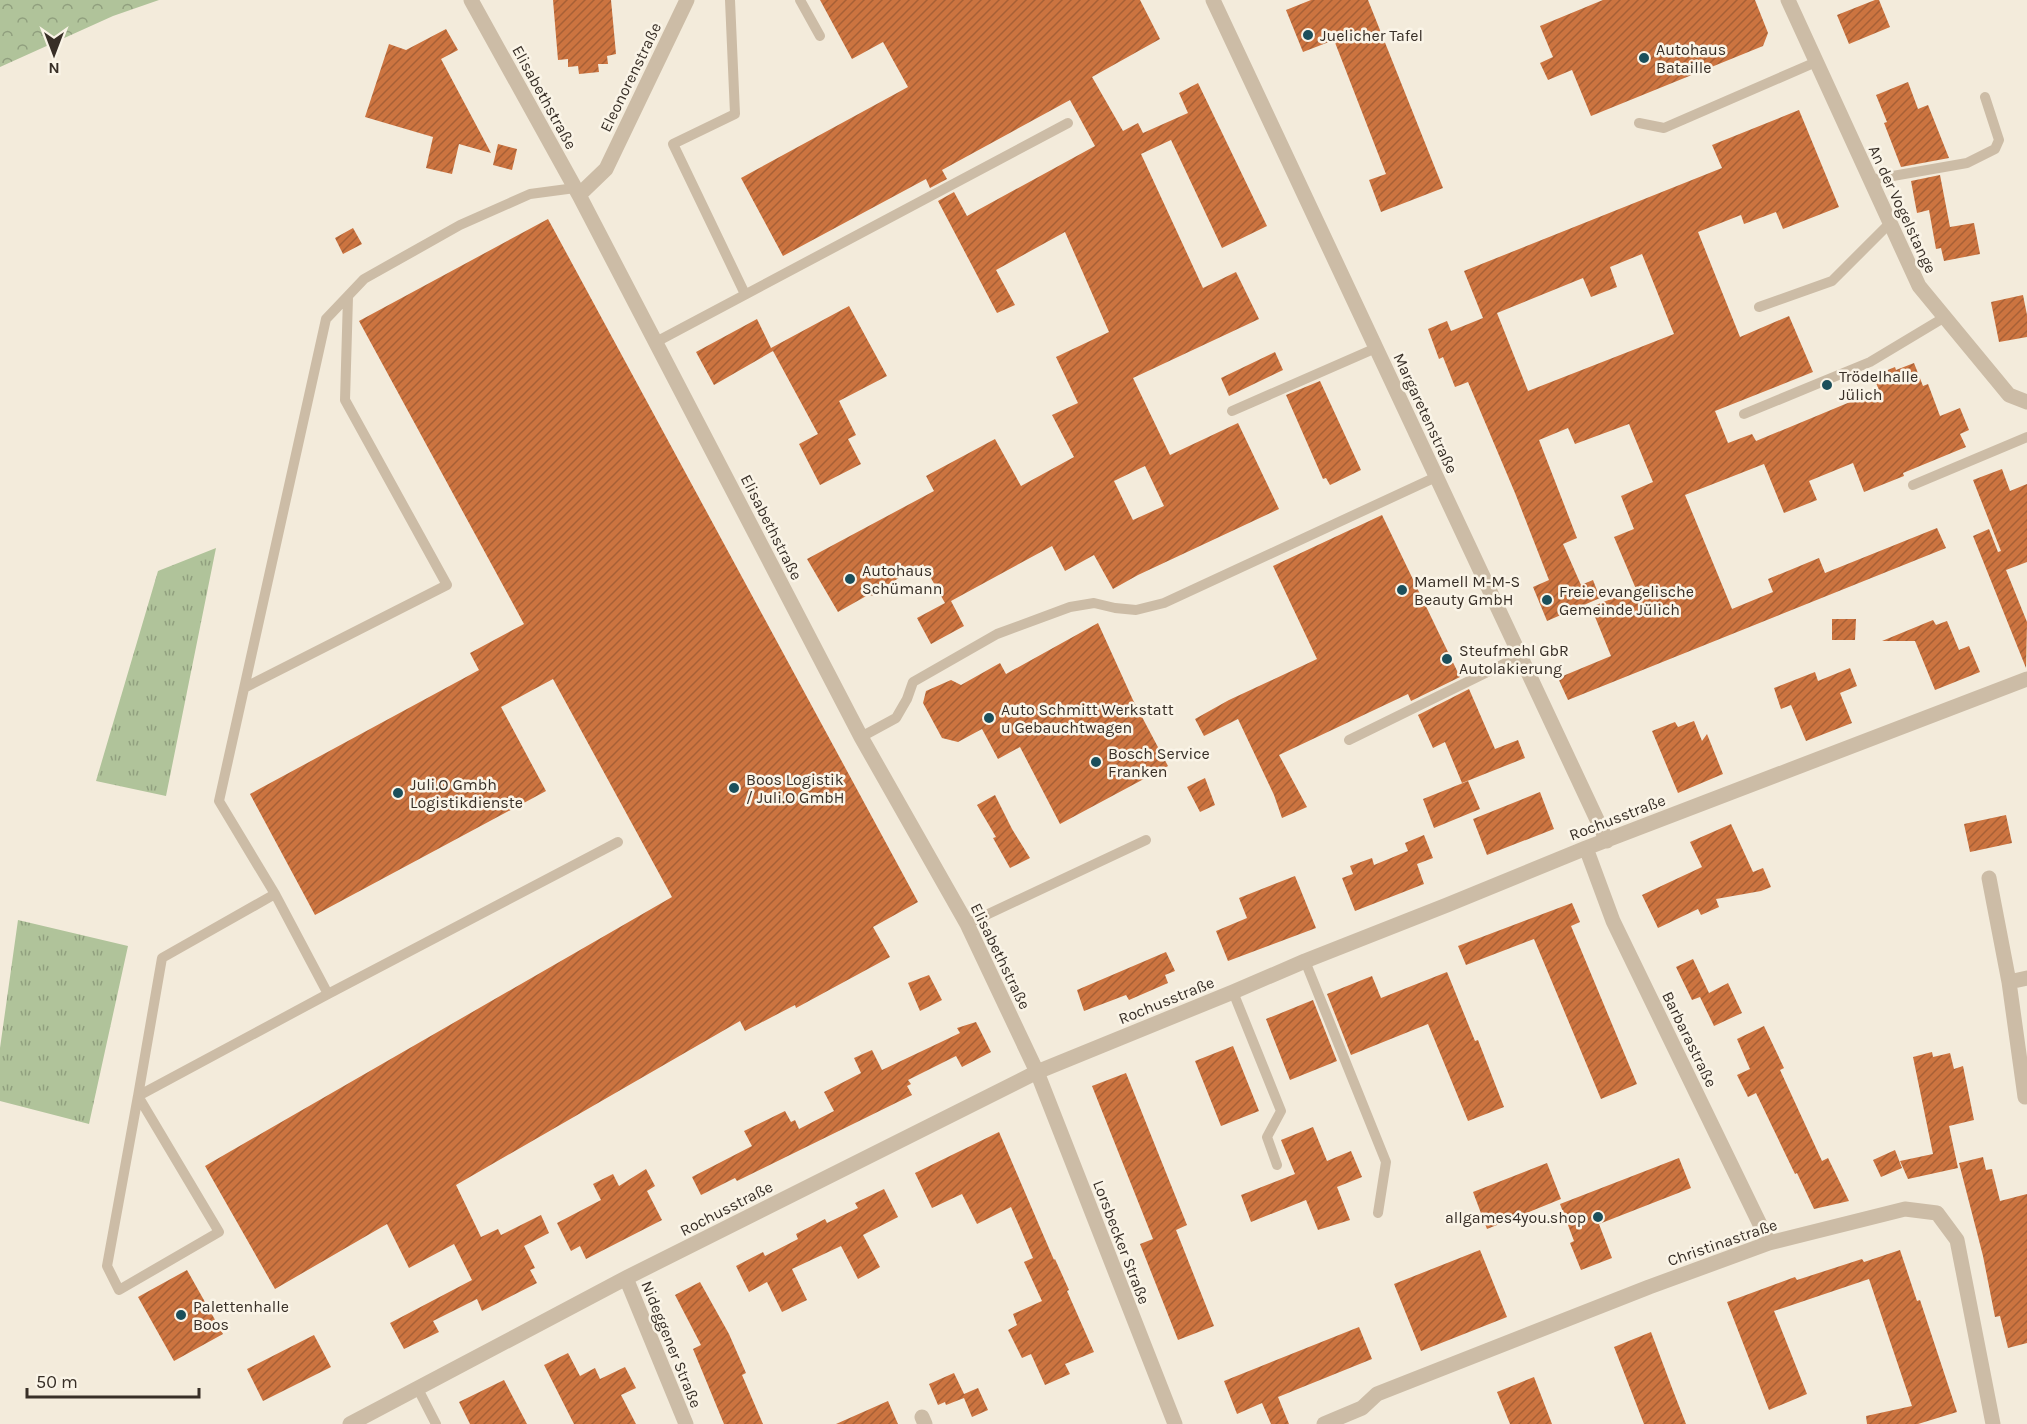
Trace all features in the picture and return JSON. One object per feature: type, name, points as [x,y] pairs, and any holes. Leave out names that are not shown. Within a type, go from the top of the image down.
[{"type":"street","name":"Elisabethstraße","points":[[471,0],[577,191],[861,737],[967,924],[1037,1072]]},
{"type":"street","name":"Eleonorenstraße","points":[[577,191],[606,169],[687,0]]},
{"type":"street","name":"Margaretenstraße","points":[[1213,0],[1607,841]]},
{"type":"street","name":"An der Vogelstange","points":[[1788,0],[1919,286],[2009,395],[2027,402]]},
{"type":"street","name":"Rochusstraße","points":[[350,1424],[626,1278],[1037,1072],[1305,960],[1586,848],[2027,679]]},
{"type":"street","name":"Barbarastraße","points":[[1586,848],[1613,921],[1769,1243]]},
{"type":"street","points":[[1989,878],[2009,982],[2025,1097]]},
{"type":"street","points":[[2009,982],[2027,978]]},
{"type":"street","name":"Lorsbecker Straße","points":[[1037,1072],[1175,1424]]},
{"type":"street","name":"Christinastraße","points":[[1324,1424],[1362,1408],[1377,1394],[1649,1287],[1769,1243],[1905,1209],[1937,1213],[1957,1240],[1993,1424]]},
{"type":"street","name":"Nideggener Straße","points":[[626,1278],[686,1424]]},
{"type":"lane","points":[[730,0],[735,114],[672,144],[745,294]]},
{"type":"lane","points":[[800,0],[820,36]]},
{"type":"lane","points":[[1639,123],[1664,128],[1816,62]]},
{"type":"lane","points":[[1870,180],[1967,163],[1995,149],[1999,140],[1985,97]]},
{"type":"lane","points":[[656,342],[1068,123]]},
{"type":"lane","points":[[328,994],[275,894],[219,801],[326,319],[364,279],[460,225],[530,194],[577,191]]},
{"type":"lane","points":[[1759,307],[1832,281],[1890,223]]},
{"type":"lane","points":[[246,687],[447,585],[345,399],[348,297]]},
{"type":"lane","points":[[1744,414],[1870,362],[1945,317]]},
{"type":"lane","points":[[1232,411],[1376,348]]},
{"type":"lane","points":[[1913,485],[2027,437]]},
{"type":"lane","points":[[861,737],[896,718],[914,682],[997,634],[1039,618],[1094,603],[1136,610],[1164,603],[1436,477]]},
{"type":"lane","points":[[1349,740],[1520,656]]},
{"type":"lane","points":[[967,924],[1146,840]]},
{"type":"lane","points":[[138,1096],[618,842]]},
{"type":"lane","points":[[138,1096],[219,1232],[119,1290],[107,1266],[162,958],[275,894]]},
{"type":"lane","points":[[1305,960],[1386,1162],[1378,1213]]},
{"type":"lane","points":[[1233,992],[1281,1110],[1267,1137],[1277,1165]]},
{"type":"lane","points":[[417,1389],[436,1424]]},
{"type":"green space","points":[[0,0],[159,0],[113,16],[0,67]]},
{"type":"green space","points":[[216,548],[166,796],[96,781],[158,571]]},
{"type":"green space","points":[[18,920],[128,946],[89,1124],[0,1101],[0,1048]]},
{"type":"building","points":[[553,0],[611,0],[616,54],[607,56],[608,64],[598,64],[599,72],[579,74],[578,66],[568,67],[568,59],[558,60]]},
{"type":"building","points":[[820,0],[1140,0],[1160,39],[1092,77],[1123,131],[1138,123],[1143,133],[1188,113],[1179,93],[1198,83],[1267,226],[1222,248],[1171,140],[1141,154],[1203,288],[1236,272],[1259,319],[1133,378],[1170,455],[1238,423],[1279,509],[1113,589],[1094,555],[1065,571],[1052,546],[951,601],[964,626],[931,644],[917,618],[945,603],[923,564],[880,589],[877,596],[868,595],[838,612],[807,559],[934,491],[926,476],[995,439],[1021,486],[1074,457],[1052,415],[1078,403],[1056,357],[1109,332],[1065,232],[996,270],[1015,305],[997,313],[938,201],[954,192],[967,216],[1095,146],[1070,100],[942,170],[947,179],[930,188],[926,179],[783,256],[741,178],[908,87],[883,42],[852,59]],"holes":[[[1145,466],[1164,506],[1133,520],[1114,481]]]},
{"type":"building","points":[[1311,0],[1368,0],[1443,188],[1381,212],[1369,180],[1386,174],[1334,40],[1303,52],[1286,10]]},
{"type":"building","name":"Autohaus Bataille","points":[[1603,0],[1755,0],[1768,33],[1763,46],[1591,116],[1572,70],[1548,80],[1540,63],[1553,57],[1540,26]]},
{"type":"building","points":[[1879,0],[1890,27],[1849,44],[1837,15]]},
{"type":"building","points":[[446,29],[458,50],[441,59],[491,153],[459,144],[452,174],[426,168],[433,137],[365,117],[389,44],[406,50]]},
{"type":"building","points":[[1908,82],[1918,109],[1928,105],[1949,158],[1901,167],[1876,95]]},
{"type":"building","points":[[1799,110],[1839,207],[1783,229],[1776,212],[1744,224],[1741,215],[1698,232],[1740,337],[1789,316],[1813,372],[1715,411],[1728,443],[1752,434],[1756,441],[1879,390],[1873,376],[1895,367],[1896,370],[1914,363],[1923,386],[1928,384],[1940,416],[1960,408],[1969,430],[1960,434],[1966,447],[1864,492],[1853,463],[1809,481],[1817,500],[1784,513],[1764,464],[1685,495],[1732,609],[1773,592],[1768,579],[1819,558],[1825,573],[1937,528],[1946,548],[1568,700],[1558,678],[1611,656],[1591,607],[1636,589],[1614,537],[1634,529],[1621,496],[1653,482],[1629,424],[1575,444],[1568,428],[1539,440],[1577,538],[1563,544],[1581,585],[1593,580],[1600,598],[1547,621],[1533,587],[1549,580],[1515,493],[1468,382],[1455,387],[1443,357],[1439,359],[1428,329],[1447,321],[1451,331],[1483,318],[1464,271],[1722,168],[1712,145]],"holes":[[[1642,254],[1674,334],[1528,391],[1497,313],[1583,278],[1591,297],[1617,287],[1610,267]]]},
{"type":"building","points":[[498,144],[517,149],[512,170],[493,165]]},
{"type":"building","points":[[1940,175],[1950,227],[1974,223],[1980,254],[1944,261],[1941,248],[1936,249],[1929,210],[1917,213],[1911,181]]},
{"type":"building","name":"Boos Logistik / Juli.O GmbH","points":[[548,219],[918,902],[873,927],[890,957],[796,1008],[795,1005],[745,1031],[740,1021],[456,1185],[481,1237],[498,1229],[501,1235],[541,1215],[549,1233],[524,1246],[535,1268],[530,1270],[537,1283],[482,1311],[477,1299],[433,1321],[439,1332],[404,1349],[390,1323],[472,1280],[454,1244],[409,1268],[387,1224],[275,1289],[205,1166],[672,897],[553,679],[501,707],[546,791],[315,915],[250,794],[479,670],[470,653],[524,624],[359,321]]},
{"type":"building","points":[[353,228],[362,244],[343,254],[335,238]]},
{"type":"building","points":[[2023,295],[2027,315],[2027,337],[1999,342],[1991,302]]},
{"type":"building","points":[[849,306],[887,376],[839,401],[856,435],[848,439],[861,464],[820,485],[799,444],[818,434],[773,351],[714,385],[696,352],[757,319],[771,348]]},
{"type":"building","points":[[1275,352],[1283,370],[1229,396],[1221,378]]},
{"type":"building","points":[[1320,381],[1361,470],[1330,485],[1326,478],[1323,479],[1286,395]]},
{"type":"building","points":[[2002,469],[2010,491],[2027,484],[2027,562],[2006,570],[2027,622],[2026,668],[1973,536],[1989,529],[1998,552],[2001,551],[1973,480]]},
{"type":"building","points":[[1382,515],[1460,677],[1411,701],[1408,694],[1279,755],[1307,807],[1282,818],[1274,795],[1238,719],[1204,736],[1195,719],[1229,700],[1317,659],[1273,566]]},
{"type":"building","points":[[1832,619],[1856,619],[1855,640],[1832,640]]},
{"type":"building","points":[[1933,620],[1936,625],[1947,621],[1959,650],[1969,646],[1980,672],[1935,690],[1915,641],[1882,641]]},
{"type":"building","points":[[1098,623],[1133,700],[1168,766],[1060,824],[1020,747],[998,759],[982,729],[958,742],[942,738],[923,703],[926,691],[951,680],[961,685],[1000,663],[1006,674]]},
{"type":"building","points":[[1850,668],[1857,686],[1840,693],[1852,723],[1806,741],[1791,705],[1781,709],[1774,688],[1815,672],[1818,681]]},
{"type":"building","points":[[1469,689],[1495,749],[1518,740],[1525,758],[1462,783],[1445,742],[1433,748],[1418,715]]},
{"type":"building","points":[[1694,721],[1702,741],[1707,734],[1723,774],[1678,793],[1652,731],[1675,722],[1678,727]]},
{"type":"building","points":[[1205,778],[1215,805],[1200,812],[1187,787]]},
{"type":"building","points":[[1468,781],[1480,809],[1434,828],[1423,799]]},
{"type":"building","points":[[1540,792],[1554,829],[1487,855],[1473,819]]},
{"type":"building","points":[[995,795],[1030,858],[1010,868],[993,838],[996,837],[977,805]]},
{"type":"building","points":[[2006,815],[2012,843],[1970,852],[1964,824]]},
{"type":"building","points":[[1731,824],[1753,872],[1763,868],[1771,887],[1716,899],[1719,907],[1701,915],[1698,909],[1658,928],[1642,895],[1702,867],[1690,842]]},
{"type":"building","points":[[1424,835],[1433,858],[1417,864],[1424,884],[1355,911],[1342,878],[1353,874],[1350,866],[1372,858],[1374,865],[1408,851],[1405,843]]},
{"type":"building","points":[[1295,876],[1316,928],[1228,961],[1216,931],[1247,918],[1239,898]]},
{"type":"building","points":[[1572,903],[1580,922],[1571,926],[1637,1084],[1601,1099],[1534,939],[1466,965],[1458,946]]},
{"type":"building","points":[[1166,952],[1175,971],[1165,975],[1168,983],[1129,1000],[1126,995],[1084,1011],[1077,990]]},
{"type":"building","points":[[1693,959],[1709,993],[1728,983],[1742,1013],[1714,1026],[1700,997],[1692,1000],[1676,967]]},
{"type":"building","points":[[1447,972],[1475,1041],[1478,1040],[1504,1107],[1468,1121],[1428,1024],[1351,1055],[1327,994],[1372,976],[1381,998]]},
{"type":"building","points":[[929,975],[942,1000],[920,1011],[908,983]]},
{"type":"building","points":[[1313,1000],[1337,1061],[1290,1080],[1266,1019]]},
{"type":"building","points":[[976,1022],[991,1052],[962,1067],[956,1056],[908,1080],[911,1084],[907,1086],[912,1095],[737,1181],[735,1178],[701,1195],[692,1177],[752,1146],[744,1131],[785,1111],[791,1122],[795,1120],[799,1129],[834,1111],[824,1092],[861,1073],[854,1058],[872,1050],[882,1070],[960,1033],[957,1028]]},
{"type":"building","points":[[1764,1026],[1784,1068],[1780,1070],[1822,1161],[1828,1158],[1849,1201],[1814,1209],[1756,1093],[1748,1097],[1737,1075],[1750,1069],[1737,1039]]},
{"type":"building","points":[[1233,1046],[1259,1111],[1221,1126],[1195,1061]]},
{"type":"building","points":[[1932,1052],[1933,1057],[1950,1053],[1954,1069],[1963,1066],[1974,1120],[1949,1126],[1958,1168],[1908,1179],[1900,1161],[1933,1154],[1913,1057]]},
{"type":"building","points":[[1126,1073],[1187,1225],[1176,1230],[1214,1326],[1178,1340],[1140,1244],[1153,1239],[1092,1086]]},
{"type":"building","points":[[1313,1127],[1327,1161],[1351,1151],[1362,1177],[1337,1187],[1350,1220],[1318,1230],[1306,1200],[1251,1222],[1241,1195],[1295,1174],[1281,1140]]},
{"type":"building","points":[[999,1132],[1094,1352],[1065,1364],[1070,1374],[1045,1385],[1031,1354],[1022,1358],[1008,1330],[1017,1325],[1013,1314],[1042,1301],[1024,1262],[1033,1258],[1011,1207],[977,1224],[962,1194],[932,1208],[915,1173]]},
{"type":"building","points":[[1895,1150],[1902,1168],[1881,1177],[1873,1160]]},
{"type":"building","points":[[1983,1157],[1986,1170],[1992,1169],[2000,1201],[2027,1194],[2027,1343],[2008,1348],[2000,1316],[1995,1317],[1983,1256],[1959,1163]]},
{"type":"building","points":[[1679,1158],[1691,1188],[1599,1224],[1612,1258],[1581,1270],[1570,1243],[1574,1241],[1560,1204]]},
{"type":"building","points":[[1547,1163],[1561,1199],[1487,1229],[1473,1192]]},
{"type":"building","points":[[646,1169],[655,1186],[647,1191],[662,1220],[586,1259],[580,1246],[571,1251],[557,1223],[601,1200],[593,1184],[613,1174],[619,1186]]},
{"type":"building","points":[[884,1189],[898,1217],[863,1235],[880,1267],[858,1279],[841,1246],[792,1269],[807,1300],[782,1312],[767,1282],[749,1292],[736,1266],[763,1252],[765,1256],[798,1239],[796,1234],[825,1219],[827,1223],[858,1208],[855,1203]]},
{"type":"building","points":[[1480,1250],[1507,1317],[1421,1351],[1394,1284]]},
{"type":"building","points":[[1900,1250],[1917,1301],[1920,1300],[1957,1412],[1918,1424],[1867,1424],[1866,1416],[1912,1406],[1869,1279],[1774,1311],[1807,1394],[1769,1410],[1727,1302],[1795,1277],[1797,1280],[1862,1259],[1864,1262]]},
{"type":"building","name":"Palettenhalle Boos","points":[[187,1270],[223,1334],[174,1361],[138,1297]]},
{"type":"building","points":[[700,1282],[729,1334],[746,1373],[742,1375],[763,1424],[724,1424],[693,1349],[701,1345],[675,1295]]},
{"type":"building","points":[[1359,1327],[1372,1359],[1278,1397],[1289,1424],[1271,1424],[1262,1403],[1237,1414],[1224,1381]]},
{"type":"building","points":[[1651,1332],[1686,1424],[1644,1424],[1614,1347]]},
{"type":"building","points":[[314,1335],[331,1367],[263,1401],[247,1369]]},
{"type":"building","points":[[568,1353],[580,1376],[595,1368],[600,1379],[625,1367],[636,1388],[621,1395],[636,1424],[574,1424],[544,1365]]},
{"type":"building","points":[[954,1373],[964,1394],[978,1388],[988,1410],[972,1417],[964,1398],[946,1405],[945,1402],[938,1405],[929,1384]]},
{"type":"building","points":[[1534,1377],[1552,1424],[1510,1424],[1497,1392]]},
{"type":"building","points":[[504,1380],[527,1424],[470,1424],[459,1402]]},
{"type":"building","points":[[888,1401],[898,1424],[836,1424]]},
{"type":"place","name":"Juelicher Tafel","points":[[1308,35]]},
{"type":"place","name":"Autohaus Bataille","points":[[1644,58]]},
{"type":"place","name":"Trödelhalle Jülich","points":[[1827,385]]},
{"type":"place","name":"Autohaus Schümann","points":[[850,579]]},
{"type":"place","name":"Mamell M-M-S Beauty GmbH","points":[[1402,590]]},
{"type":"place","name":"Freie evangelische Gemeinde Jülich","points":[[1547,600]]},
{"type":"place","name":"Steufmehl GbR Autolakierung","points":[[1447,659]]},
{"type":"place","name":"Auto Schmitt Werkstatt u Gebauchtwagen","points":[[989,718]]},
{"type":"place","name":"Bosch Service Franken","points":[[1096,762]]},
{"type":"place","name":"Boos Logistik / Juli.O GmbH","points":[[734,788]]},
{"type":"place","name":"Juli.O Gmbh Logistikdienste","points":[[398,793]]},
{"type":"place","name":"allgames4you.shop","points":[[1598,1217]]},
{"type":"place","name":"Palettenhalle Boos","points":[[181,1315]]}]
